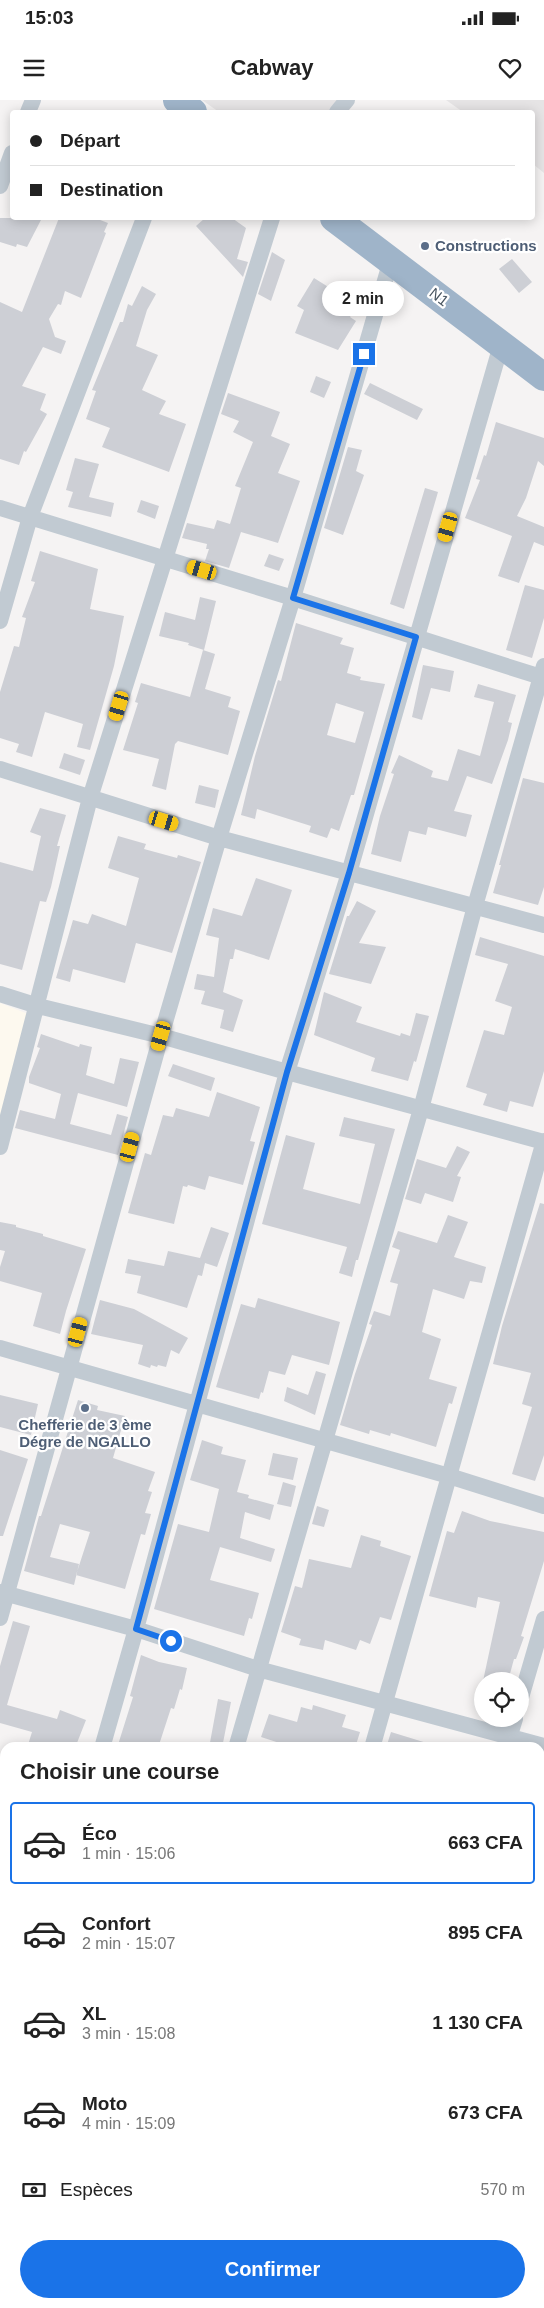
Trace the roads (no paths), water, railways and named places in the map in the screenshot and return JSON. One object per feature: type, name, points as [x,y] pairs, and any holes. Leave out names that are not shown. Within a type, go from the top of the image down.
[{"type":"highway","name":"N1","points":[[337,220],[544,377]]},
{"type":"street","points":[[339,110],[347,100]]},
{"type":"street","points":[[0,186],[10,158]]},
{"type":"street","points":[[0,621],[30,517],[143,220]]},
{"type":"street","points":[[0,1147],[38,1006],[90,798],[271,220]]},
{"type":"street","points":[[0,1618],[3,1593],[161,1036],[219,838],[293,598],[391,260]]},
{"type":"street","points":[[104,1742],[287,1072],[349,873],[501,345]]},
{"type":"street","points":[[0,508],[416,637],[543,674],[475,906],[421,1109],[238,1742]]},
{"type":"street","points":[[0,769],[219,838],[544,925]]},
{"type":"street","points":[[0,994],[38,1006],[161,1036],[544,1142],[374,1742]]},
{"type":"street","points":[[0,1348],[197,1406],[449,1476],[544,1506]]},
{"type":"street","points":[[3,1593],[136,1629],[258,1669],[508,1742],[513,1727]]},
{"type":"street","points":[[528,1672],[544,1619]]},
{"type":"place","name":"Constructions","points":[[425,246]]},
{"type":"place","name":"Chefferie de 3 ème Dégre de NGALLO","points":[[85,1408]]}]
